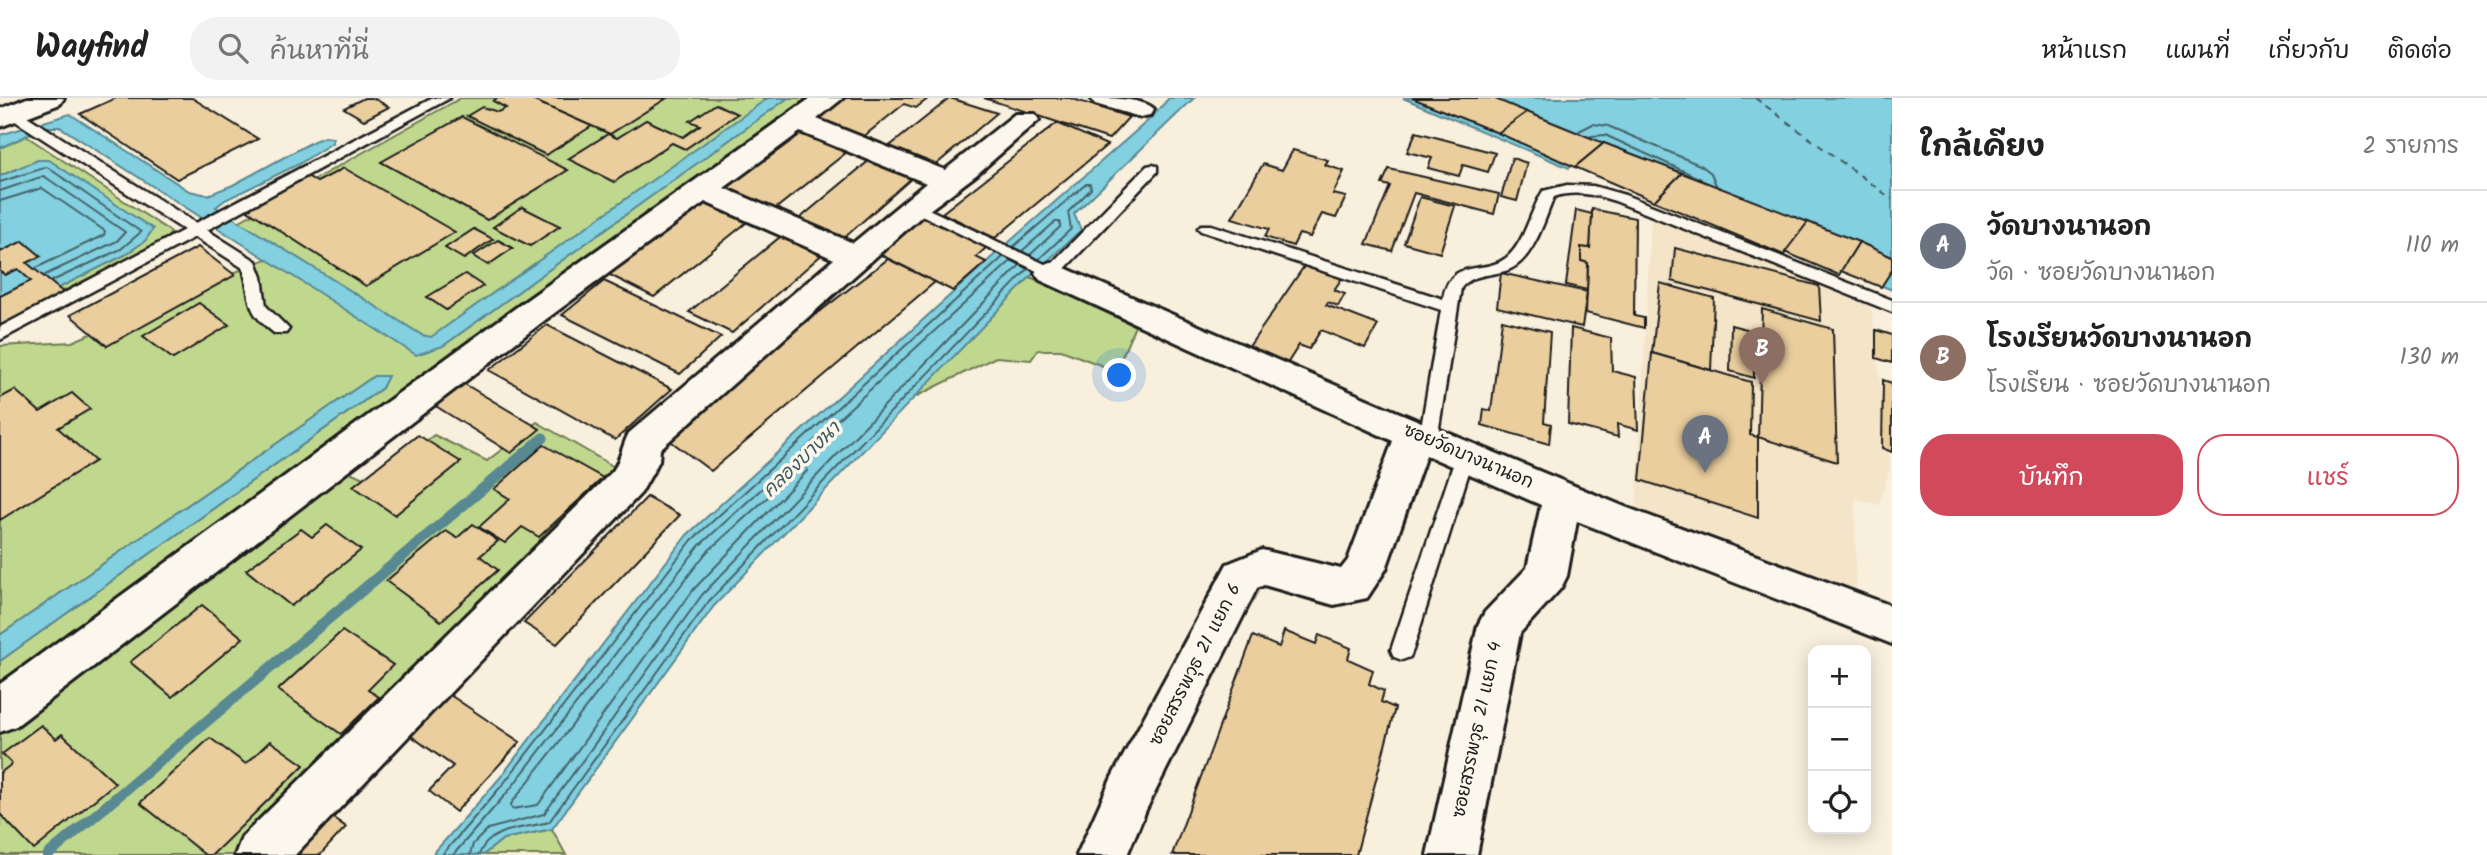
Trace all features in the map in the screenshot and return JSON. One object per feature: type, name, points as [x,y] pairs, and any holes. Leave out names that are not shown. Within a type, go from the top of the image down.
[{"type":"street","points":[[21,122],[50,98]]},
{"type":"street","points":[[0,711],[829,98]]},
{"type":"street","points":[[1105,98],[1140,109]]},
{"type":"street","points":[[260,855],[627,482],[640,461],[642,443],[914,207],[1025,120]]},
{"type":"street","points":[[797,121],[949,182]]},
{"type":"street","points":[[702,190],[856,256]]},
{"type":"street","name":"ซอยวัดบางนานอก","points":[[1047,272],[1562,498],[1892,625]]},
{"type":"street","name":"ซอยสรรพวุธ 21 แยก 6","points":[[1102,855],[1129,794],[1242,576],[1262,567],[1334,587],[1352,586],[1365,569],[1421,437]]},
{"type":"street","name":"ซอยสรรพวุธ 21 แยก 4","points":[[1452,855],[1500,625],[1546,576],[1562,498]]},
{"type":"lane","points":[[0,334],[443,98]]},
{"type":"lane","points":[[21,122],[200,228],[250,265],[255,279],[253,298],[258,314],[280,329]]},
{"type":"lane","points":[[914,207],[1047,272],[1152,169]]},
{"type":"lane","points":[[1421,437],[1453,287],[1460,277],[1512,261],[1548,194],[1564,188],[1592,189],[1620,198],[1892,306]]},
{"type":"lane","points":[[1206,228],[1450,307]]},
{"type":"lane","points":[[1402,650],[1465,456]]},
{"type":"shaded area","points":[[1651,218],[1871,304],[1890,466],[1879,505],[1855,498],[1856,593],[1636,514]]},
{"type":"green space","points":[[461,98],[807,98],[0,687],[0,661],[382,388],[387,377],[374,376],[0,635],[0,346],[72,342],[266,259],[238,222]]},
{"type":"green space","points":[[26,136],[171,232],[167,239],[0,323],[0,317],[125,255],[153,229],[38,160],[0,176],[0,148]]},
{"type":"green space","points":[[1030,277],[1135,326],[1116,371],[1061,350],[1038,350],[1031,360],[996,357],[913,398]]},
{"type":"green space","points":[[537,422],[623,472],[237,855],[0,855],[0,732],[348,471],[372,482],[434,435],[487,461]]},
{"type":"green space","points":[[552,829],[566,855],[483,855],[503,839]]},
{"type":"water","points":[[768,98],[788,98],[443,346],[416,355],[60,127],[45,127],[0,148],[0,135],[70,114],[189,191],[208,195],[233,185],[314,141],[324,137],[333,138],[332,143],[299,164],[216,207],[422,335],[431,337]]},
{"type":"water","name":"คลองบางนา","points":[[1169,98],[1194,98],[1074,214],[1081,230],[1030,277],[714,606],[552,829],[503,839],[483,855],[432,855],[499,779],[687,535],[992,257],[1152,117]]},
{"type":"water","points":[[1403,98],[1892,98],[1892,290],[1684,202],[1599,150],[1569,168]]},
{"type":"water","points":[[38,160],[49,160],[153,229],[145,241],[125,255],[0,317],[0,176]]},
{"type":"water","points":[[374,376],[388,376],[382,388],[0,661],[0,635]]},
{"type":"building","points":[[116,98],[192,98],[258,139],[177,179],[80,114]]},
{"type":"building","points":[[364,98],[373,98],[389,107],[364,120],[344,108]]},
{"type":"building","points":[[498,98],[528,98],[592,126],[546,155],[467,116],[482,107],[498,112],[506,108],[493,101]]},
{"type":"building","points":[[528,98],[667,98],[610,134]]},
{"type":"building","points":[[843,98],[929,98],[916,108],[904,104],[859,140],[812,122]]},
{"type":"building","points":[[950,98],[997,113],[932,168],[886,149]]},
{"type":"building","points":[[984,98],[1070,98],[1129,117],[1109,139]]},
{"type":"building","points":[[1412,98],[1493,98],[1527,112],[1498,133]]},
{"type":"building","points":[[716,104],[737,114],[685,149],[672,143],[614,182],[568,159],[608,134],[617,138],[646,120],[683,137],[700,125],[690,121]]},
{"type":"building","points":[[1527,112],[1604,143],[1575,167],[1498,133]]},
{"type":"building","points":[[462,117],[568,170],[487,220],[381,162]]},
{"type":"building","points":[[1057,123],[1107,145],[995,238],[942,213]]},
{"type":"building","points":[[804,128],[852,148],[770,213],[720,191]]},
{"type":"building","points":[[1416,132],[1495,153],[1488,172],[1463,165],[1459,176],[1428,168],[1432,158],[1407,152]]},
{"type":"building","points":[[1604,143],[1682,173],[1654,201],[1575,167]]},
{"type":"building","points":[[1293,150],[1328,160],[1325,165],[1344,171],[1333,194],[1346,197],[1336,218],[1322,214],[1310,237],[1299,234],[1293,246],[1265,237],[1269,229],[1232,218],[1263,164],[1282,170]]},
{"type":"building","points":[[1512,158],[1527,163],[1517,201],[1501,197]]},
{"type":"building","points":[[871,159],[914,176],[837,244],[793,224]]},
{"type":"building","points":[[344,168],[455,232],[366,286],[246,209],[307,176],[317,182]]},
{"type":"building","points":[[1389,169],[1499,194],[1494,214],[1414,193],[1392,251],[1366,244],[1390,186],[1382,184]]},
{"type":"building","points":[[1682,173],[1808,222],[1784,255],[1654,201]]},
{"type":"building","points":[[1420,197],[1455,206],[1440,253],[1404,243]]},
{"type":"building","points":[[707,199],[751,219],[654,297],[608,274]]},
{"type":"building","points":[[522,207],[560,226],[530,246],[493,227]]},
{"type":"building","points":[[1592,209],[1635,218],[1634,316],[1644,318],[1644,328],[1586,313],[1588,263],[1581,261],[1581,247],[1590,248]]},
{"type":"building","points":[[1576,210],[1592,214],[1590,248],[1581,247],[1581,261],[1588,263],[1587,290],[1566,285]]},
{"type":"building","points":[[913,212],[987,247],[976,257],[986,262],[953,291],[869,249]]},
{"type":"building","points":[[1808,222],[1859,242],[1839,275],[1785,252]]},
{"type":"building","points":[[474,229],[493,239],[464,259],[445,248]]},
{"type":"building","points":[[786,232],[827,250],[732,333],[689,312]]},
{"type":"building","points":[[498,240],[513,248],[488,265],[473,256]]},
{"type":"building","points":[[23,241],[41,256],[27,263],[64,293],[0,326],[0,296],[31,281],[18,269],[5,275],[0,271],[0,252]]},
{"type":"building","points":[[1859,242],[1892,257],[1892,270],[1881,287],[1841,271]]},
{"type":"building","points":[[198,247],[235,275],[107,346],[70,315]]},
{"type":"building","points":[[1675,248],[1819,286],[1821,321],[1672,281]]},
{"type":"building","points":[[888,259],[935,282],[711,471],[661,434]]},
{"type":"building","points":[[1305,265],[1342,278],[1334,290],[1345,294],[1338,306],[1328,302],[1326,305],[1378,325],[1365,348],[1321,330],[1309,349],[1299,345],[1285,367],[1246,351]]},
{"type":"building","points":[[1501,273],[1587,292],[1582,327],[1497,307]]},
{"type":"building","points":[[465,274],[483,286],[446,310],[427,297]]},
{"type":"building","points":[[604,281],[721,337],[680,374],[562,315]]},
{"type":"building","points":[[1660,283],[1714,298],[1711,370],[1652,353]]},
{"type":"building","points":[[199,303],[229,325],[173,359],[143,336]]},
{"type":"building","points":[[1762,309],[1833,329],[1837,462],[1758,437]]},
{"type":"building","points":[[1502,320],[1550,332],[1544,422],[1551,424],[1549,444],[1482,425],[1484,409],[1491,411]]},
{"type":"building","points":[[547,325],[672,389],[615,440],[489,370]]},
{"type":"building","points":[[1731,325],[1754,331],[1754,378],[1730,371]]},
{"type":"building","points":[[1571,328],[1611,338],[1612,371],[1636,377],[1638,430],[1617,424],[1618,437],[1568,424]]},
{"type":"building","points":[[1876,330],[1892,335],[1892,363],[1876,358]]},
{"type":"building","points":[[1652,353],[1751,382],[1750,435],[1758,437],[1758,518],[1640,480]]},
{"type":"building","points":[[1883,380],[1892,383],[1892,452],[1882,448]]},
{"type":"building","points":[[463,383],[540,429],[511,453],[434,405]]},
{"type":"building","points":[[15,390],[40,412],[72,393],[90,409],[58,428],[95,461],[0,520],[0,398]]},
{"type":"building","points":[[418,435],[461,462],[395,515],[353,486]]},
{"type":"building","points":[[544,445],[603,478],[539,537],[522,527],[505,543],[479,527],[510,499],[494,489]]},
{"type":"building","points":[[647,497],[680,515],[557,644],[524,623]]},
{"type":"building","points":[[473,524],[498,541],[480,556],[498,570],[441,621],[386,581],[446,531],[457,538]]},
{"type":"building","points":[[327,525],[361,550],[291,606],[246,570],[301,529],[312,537]]},
{"type":"building","points":[[202,605],[243,638],[172,697],[130,662]]},
{"type":"building","points":[[342,631],[393,665],[368,690],[379,697],[341,734],[278,690]]},
{"type":"building","points":[[1284,631],[1316,644],[1319,635],[1351,648],[1348,659],[1373,670],[1369,684],[1384,691],[1381,702],[1395,708],[1356,855],[1172,855],[1253,636],[1279,647]]},
{"type":"building","points":[[447,693],[520,742],[456,812],[429,791],[453,766],[407,733]]},
{"type":"building","points":[[41,725],[56,739],[62,734],[115,783],[34,850],[0,814],[0,773],[12,764],[2,754]]},
{"type":"building","points":[[210,738],[246,764],[270,741],[304,765],[212,855],[205,855],[140,803]]},
{"type":"building","points":[[325,812],[346,827],[320,855],[283,855]]},
{"type":"waterway","points":[[48,855],[543,438]]},
{"type":"ferry route","points":[[1755,98],[1892,199]]},
{"type":"place","name":"โรงเรียนวัดบางนานอก","points":[[1762,385]]},
{"type":"place","name":"วัดบางนานอก","points":[[1705,473]]}]
